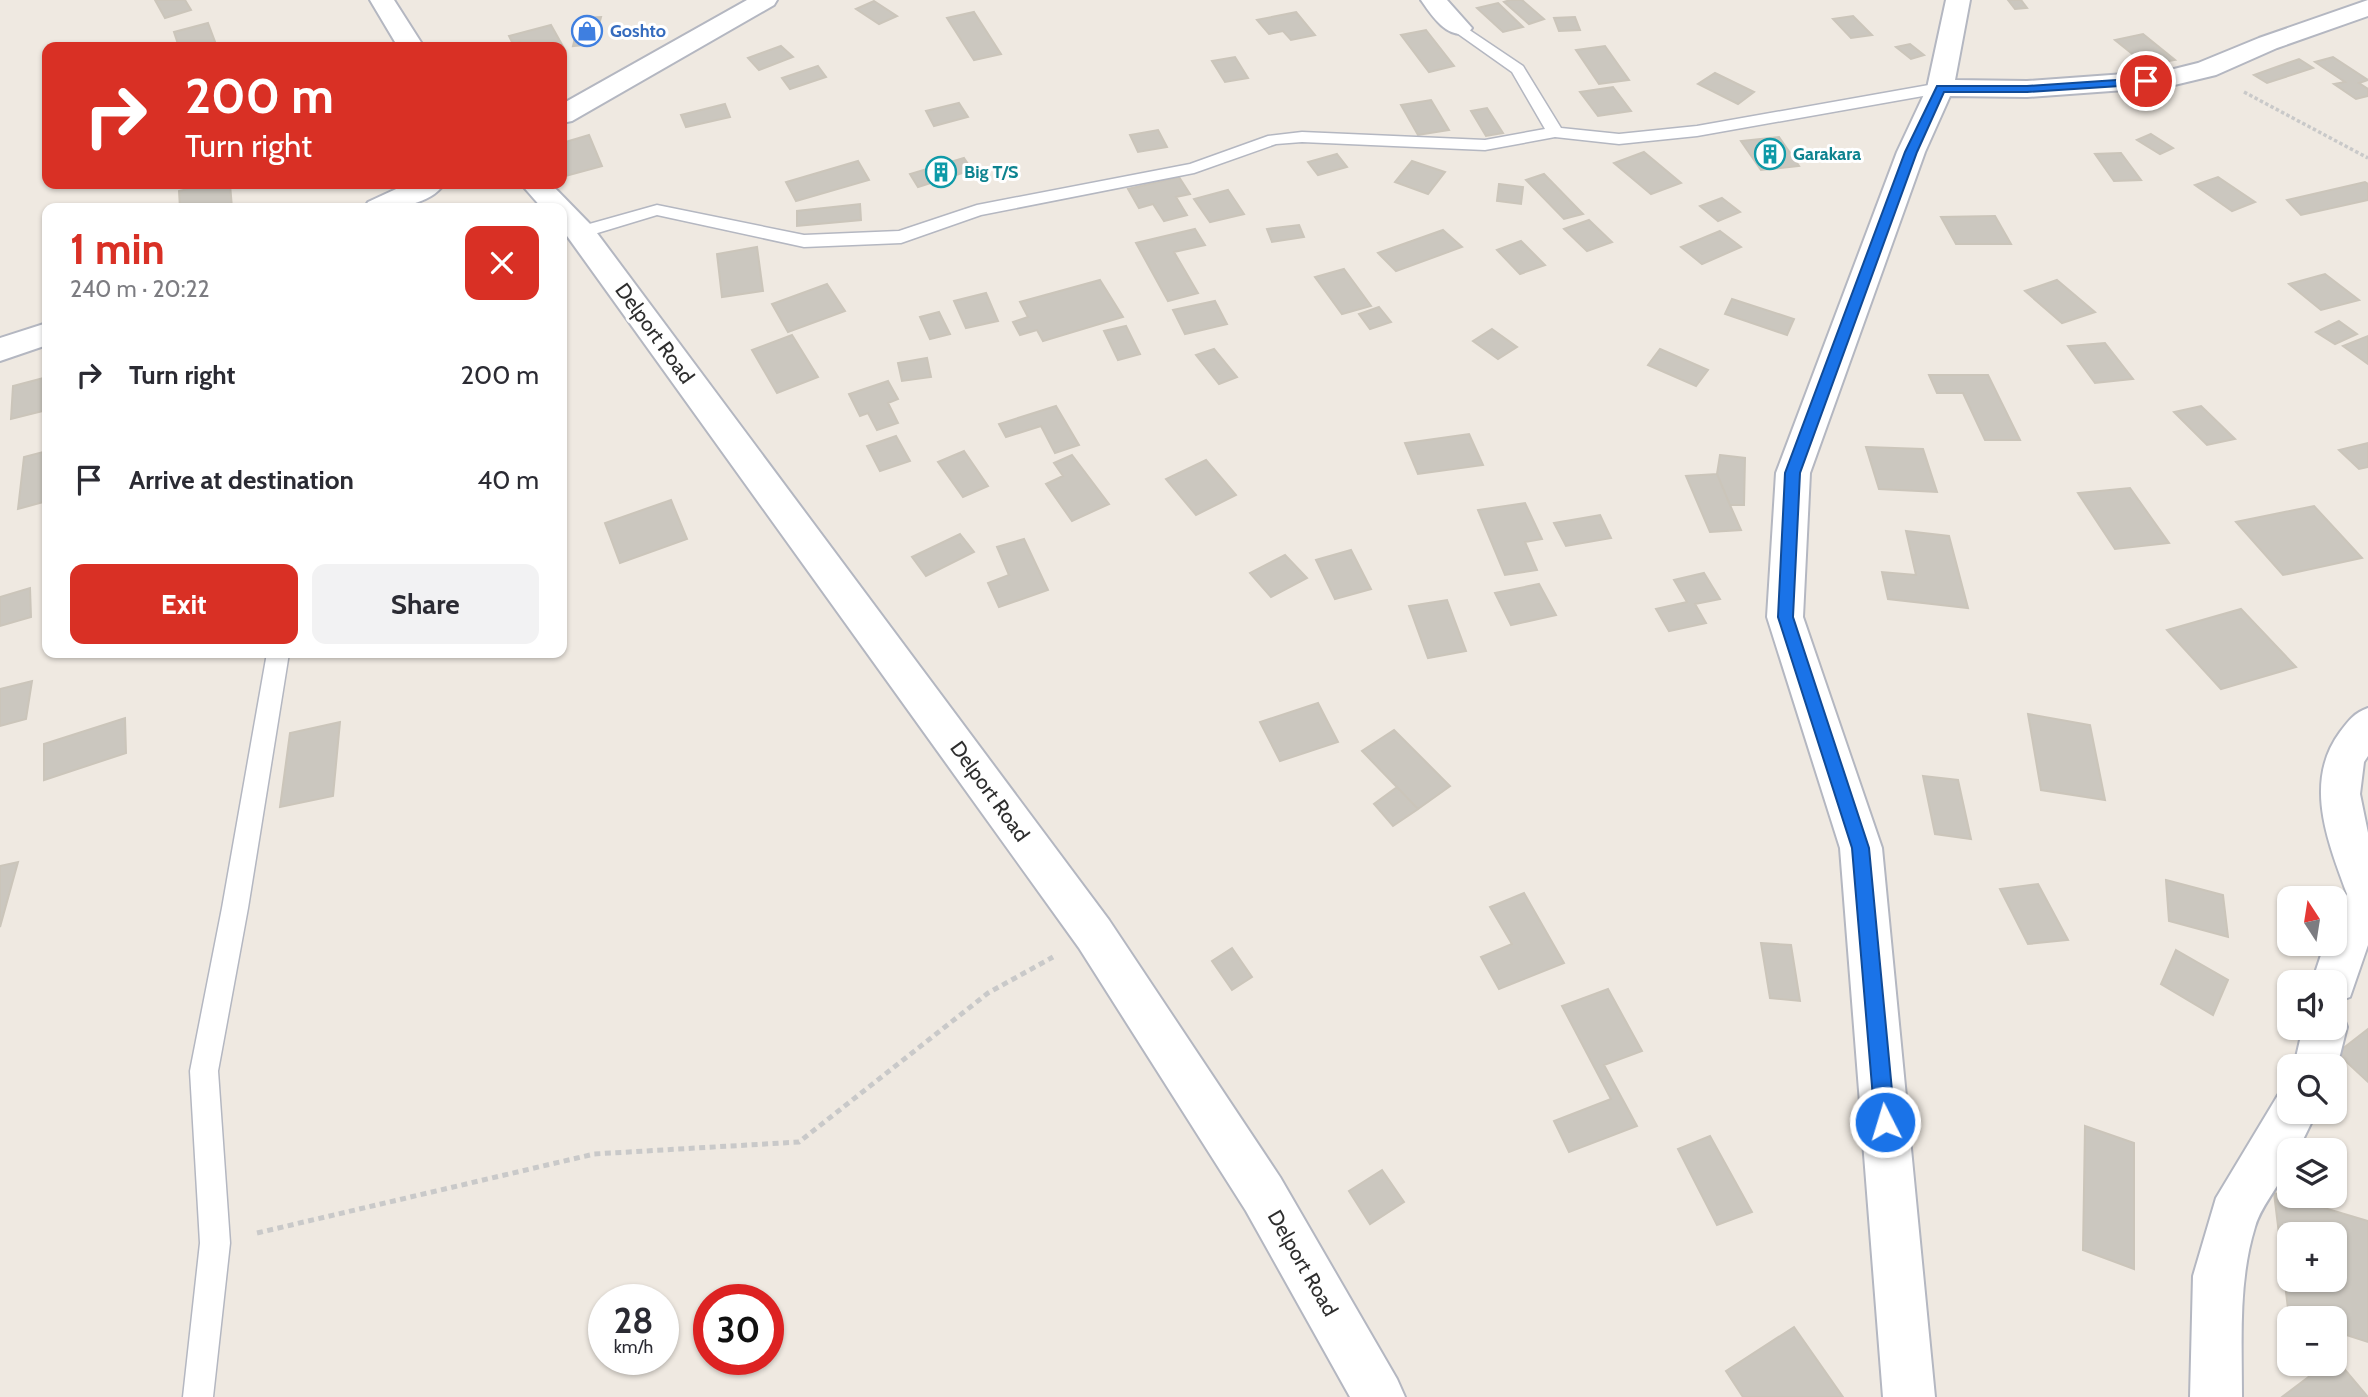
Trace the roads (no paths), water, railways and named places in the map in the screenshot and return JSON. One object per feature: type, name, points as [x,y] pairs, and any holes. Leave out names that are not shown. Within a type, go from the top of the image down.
[{"type":"street","points":[[382,0],[408,42]]},
{"type":"street","points":[[567,113],[765,0]]},
{"type":"street","points":[[1433,0],[1459,28]]},
{"type":"street","points":[[1909,1397],[1861,848],[1785,617],[1793,473],[1911,152],[1940,88],[1958,0]]},
{"type":"street","points":[[1940,88],[2105,85],[2166,79],[2207,69],[2268,43],[2368,8]]},
{"type":"street","points":[[389,203],[418,189]]},
{"type":"street","name":"Delport Road","points":[[540,189],[553,203]]},
{"type":"street","name":"Delport Road","points":[[567,217],[1094,934],[1263,1194],[1379,1397]]},
{"type":"street","points":[[0,350],[42,336]]},
{"type":"street","points":[[2337,970],[2368,894],[2351,845],[2340,799],[2344,760],[2368,725]]},
{"type":"street","points":[[2216,1397],[2218,1276],[2233,1215],[2286,1124]]},
{"type":"lane","points":[[1459,28],[1518,69],[1555,132]]},
{"type":"lane","points":[[567,217],[657,209],[804,241],[901,237],[976,210],[1194,168],[1274,139],[1302,137],[1485,145],[1555,132],[1619,139],[1697,131],[1940,88]]},
{"type":"lane","points":[[198,1397],[215,1243],[204,1071],[277,658]]},
{"type":"place","name":"Goshto","points":[[587,31]]},
{"type":"place","name":"Garakara","points":[[1770,154]]},
{"type":"place","name":"Big T/S","points":[[941,172]]}]
